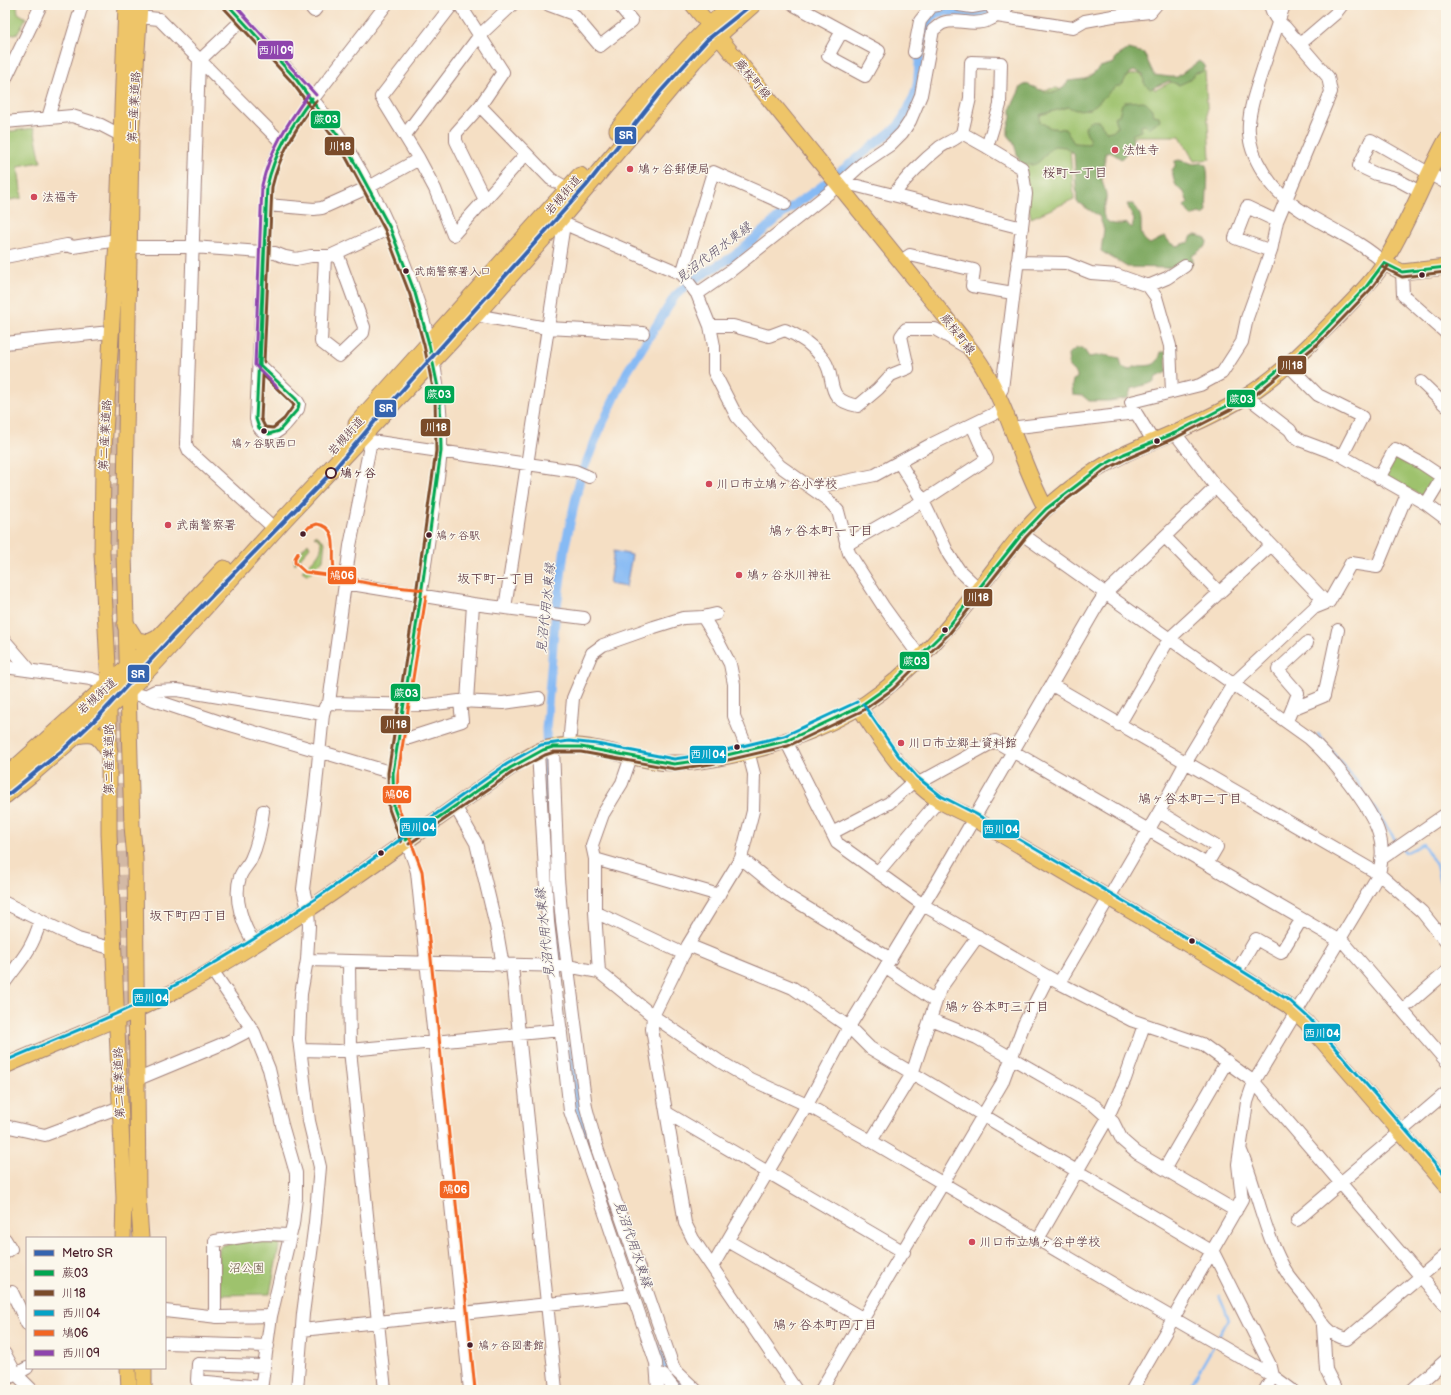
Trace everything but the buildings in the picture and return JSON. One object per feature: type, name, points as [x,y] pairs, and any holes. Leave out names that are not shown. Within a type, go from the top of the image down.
[{"type":"highway","name":"岩槻街道","points":[[5,778],[109,686],[271,525],[367,437],[431,352],[475,315],[561,222],[733,5]]},
{"type":"highway","name":"岩槻街道","points":[[5,795],[128,690],[271,525],[431,352],[569,189],[661,77],[713,30],[752,5]]},
{"type":"highway","points":[[126,625],[136,641],[149,643],[159,638]]},
{"type":"highway","points":[[77,735],[91,733],[102,741],[109,751]]},
{"type":"main road","name":"第二産業道路","points":[[126,5],[124,243],[130,281],[124,553],[132,826],[135,871],[138,1010],[138,1196],[141,1237]]},
{"type":"main road","name":"蕨桜町線","points":[[693,5],[836,180],[971,350],[984,369],[1001,403],[1034,487],[1046,509]]},
{"type":"main road","name":"第二産業道路","points":[[126,138],[140,11]]},
{"type":"main road","points":[[5,1066],[138,1010],[212,970],[308,909],[510,768],[546,749],[569,746],[596,749],[631,757],[674,764],[748,751],[786,741],[859,707],[890,685],[945,631],[1022,534],[1046,509],[1102,466],[1154,441],[1175,433],[1246,396],[1287,364],[1332,323],[1366,287],[1384,263],[1445,144]]},
{"type":"main road","name":"第二産業道路","points":[[124,243],[114,280],[110,332],[103,466],[102,554],[109,686],[109,834],[124,1237]]},
{"type":"main road","points":[[1384,263],[1402,272],[1446,267]]},
{"type":"main road","name":"第二産業道路","points":[[114,280],[120,346],[130,281]]},
{"type":"main road","points":[[859,707],[900,767],[915,783],[939,800],[973,818],[1236,973],[1296,1012],[1446,1185]]},
{"type":"main road","points":[[109,834],[116,845],[123,847],[130,843],[132,826]]},
{"type":"main road","points":[[111,884],[114,868],[120,862],[129,862],[135,871]]},
{"type":"main road","points":[[128,1369],[129,1390]]},
{"type":"main road","points":[[144,1369],[144,1390]]},
{"type":"street","points":[[5,80],[41,5]]},
{"type":"street","points":[[48,118],[82,5]]},
{"type":"street","points":[[228,5],[312,98],[345,145],[369,187],[390,228],[415,293],[431,352],[440,397],[441,451],[421,595],[393,773],[394,808],[417,872],[470,1390]]},
{"type":"street","points":[[309,5],[314,10],[319,5]]},
{"type":"street","points":[[260,364],[296,399],[299,404],[279,431],[274,433],[264,432],[257,424],[260,364],[266,253],[267,186],[271,169],[281,142],[312,98],[386,5]]},
{"type":"street","points":[[452,5],[381,97],[419,159],[435,190],[453,235],[526,154]]},
{"type":"street","points":[[460,5],[503,72],[480,106],[456,133],[456,142],[485,200]]},
{"type":"street","points":[[405,135],[480,35],[512,5]]},
{"type":"street","points":[[549,5],[573,14],[600,46],[632,22],[618,5]]},
{"type":"street","points":[[794,5],[842,31]]},
{"type":"street","points":[[914,52],[920,21],[934,5]]},
{"type":"street","points":[[959,5],[972,7],[983,5]]},
{"type":"street","points":[[990,5],[997,16],[1073,28],[1086,21],[1134,9],[1150,12],[1156,5]]},
{"type":"street","points":[[505,608],[547,328],[561,222],[690,283],[729,272],[836,180],[890,145],[902,133],[910,121],[921,95],[933,30],[943,23],[956,20],[974,24],[986,22],[997,16],[1008,5]]},
{"type":"street","points":[[1154,441],[1136,413],[1131,402],[1200,385],[1222,373],[1233,358],[1242,342],[1247,318],[1271,251],[1277,221],[1331,92],[1328,77],[1300,44],[1285,28],[1278,23],[1273,16],[1270,5]]},
{"type":"street","points":[[1284,5],[1252,104],[1248,125],[1250,141],[1261,168],[1271,184],[1287,200],[1299,209],[1363,246],[1384,263]]},
{"type":"street","points":[[1300,44],[1339,6]]},
{"type":"street","points":[[140,11],[159,19],[281,142]]},
{"type":"street","points":[[242,20],[199,61],[187,447],[271,525]]},
{"type":"street","points":[[894,195],[900,187],[941,146],[962,134],[970,98],[971,62],[1001,63],[1000,105],[987,147]]},
{"type":"street","points":[[480,106],[551,179],[569,189]]},
{"type":"street","points":[[5,122],[72,116],[101,124],[126,138]]},
{"type":"street","points":[[812,488],[869,477],[972,425],[1001,403],[1026,194],[1022,168],[962,134]]},
{"type":"street","points":[[1420,192],[1396,179],[1376,174],[1359,166],[1370,140],[1446,184]]},
{"type":"street","points":[[267,205],[314,209],[322,208],[369,187],[419,159]]},
{"type":"street","points":[[785,204],[713,172],[690,283],[710,326],[714,346],[714,372],[737,417],[780,466],[828,500],[838,511],[849,553],[883,606],[920,657]]},
{"type":"street","points":[[836,180],[1022,228]]},
{"type":"street","points":[[1271,251],[1235,238],[1247,207],[1277,221]]},
{"type":"street","points":[[5,257],[67,245],[73,247],[124,243],[275,253],[285,258],[296,259],[337,253],[390,228]]},
{"type":"street","points":[[324,256],[321,342],[339,356],[363,333],[364,327],[337,253]]},
{"type":"street","points":[[900,262],[910,254],[974,270],[972,286],[1013,293]]},
{"type":"street","points":[[1017,262],[1066,264],[1091,273],[1117,275],[1148,286],[1156,297],[1170,346],[1172,392]]},
{"type":"street","points":[[1148,286],[1167,278],[1185,266]]},
{"type":"street","points":[[1402,272],[1403,295],[1446,332]]},
{"type":"street","points":[[475,315],[547,328],[643,333]]},
{"type":"street","points":[[710,326],[733,326],[759,335],[769,336],[785,330],[797,335],[825,361],[829,371],[831,385],[839,399],[848,404],[858,406],[878,389],[891,375],[908,368],[901,336],[906,329],[935,329],[971,350]]},
{"type":"street","points":[[5,343],[110,332]]},
{"type":"street","points":[[1287,364],[1318,395],[1362,417],[1342,456]]},
{"type":"street","points":[[1421,382],[1446,406]]},
{"type":"street","points":[[1246,396],[1290,430],[1292,435],[1302,441],[1342,456],[1406,494],[1426,504],[1446,519]]},
{"type":"street","points":[[1010,428],[1136,413]]},
{"type":"street","points":[[846,545],[923,501],[987,459],[972,425]]},
{"type":"street","points":[[1059,984],[1159,812],[1186,762],[1233,684],[1314,608],[1322,598],[1216,487],[1175,433]]},
{"type":"street","points":[[297,1390],[320,1167],[309,1121],[299,1039],[309,926],[308,909],[303,889],[315,795],[318,751],[323,714],[325,707],[329,703],[350,546],[367,437],[441,451],[575,471],[589,477]]},
{"type":"street","points":[[1379,478],[1394,449],[1444,474],[1426,504]]},
{"type":"street","points":[[899,462],[923,501],[949,555],[959,570],[979,589]]},
{"type":"street","points":[[712,1267],[768,1174],[807,1105],[848,1027],[889,963],[1105,594],[1216,487]]},
{"type":"street","points":[[1314,608],[1330,602],[1351,563],[1377,567],[1406,494]]},
{"type":"street","points":[[1022,534],[1309,738],[1327,754],[1356,794],[1379,834],[1381,859],[1379,874],[1254,1082],[1248,1102],[1238,1164],[1242,1200],[1135,1389]]},
{"type":"street","points":[[1165,537],[1220,593]]},
{"type":"street","points":[[1119,724],[1169,639],[1271,545]]},
{"type":"street","points":[[345,583],[473,604],[584,618]]},
{"type":"street","points":[[398,737],[409,738],[462,721],[473,604]]},
{"type":"street","points":[[569,746],[573,698],[592,653],[603,645],[654,627],[683,618],[703,617],[716,614]]},
{"type":"street","points":[[703,617],[720,643],[730,664],[734,684],[734,716],[748,751],[754,774],[755,791],[753,811],[741,858],[686,949],[653,1016],[652,1029],[685,1223],[693,1239],[796,1390]]},
{"type":"street","points":[[1292,709],[1324,696],[1338,630]]},
{"type":"street","points":[[5,641],[30,670]]},
{"type":"street","points":[[1287,722],[1298,694],[1278,670],[1306,643]]},
{"type":"street","points":[[5,667],[91,678],[109,686],[128,690],[217,721],[393,773]]},
{"type":"street","points":[[1052,685],[1379,874],[1422,912],[1446,942]]},
{"type":"street","points":[[145,696],[155,691],[177,690],[323,714]]},
{"type":"street","points":[[329,703],[390,705],[403,703],[427,705],[464,701],[503,703],[539,698]]},
{"type":"street","points":[[786,741],[837,842],[923,905],[1059,984],[1144,1025],[1202,1044],[1254,1082],[1446,1306]]},
{"type":"street","points":[[832,833],[889,803],[915,783],[995,741],[1148,829],[1301,920],[1339,939],[1446,1061]]},
{"type":"street","points":[[546,749],[544,870],[570,1112],[656,1363],[675,1390]]},
{"type":"street","points":[[546,749],[567,966],[588,1114],[664,1374],[658,1390]]},
{"type":"street","points":[[599,972],[594,912],[595,859],[592,845],[603,814],[622,783],[631,757]]},
{"type":"street","points":[[878,872],[939,800]]},
{"type":"street","points":[[455,806],[476,843],[496,926],[508,966],[521,1035],[556,1390]]},
{"type":"street","points":[[255,944],[246,931],[242,919],[238,890],[240,877],[251,859],[260,835],[263,812]]},
{"type":"street","points":[[1159,812],[1217,846],[1207,864]]},
{"type":"street","points":[[1381,859],[1446,814]]},
{"type":"street","points":[[741,858],[786,895],[889,963],[935,1002]]},
{"type":"street","points":[[595,859],[719,895]]},
{"type":"street","points":[[6,905],[78,940],[114,949]]},
{"type":"street","points":[[594,912],[686,949],[793,988],[848,1027],[870,1048],[912,1074],[984,1114],[1213,1252],[1271,1367],[1273,1376],[1265,1390]]},
{"type":"street","points":[[1236,973],[1256,939],[1281,953],[1301,920]]},
{"type":"street","points":[[5,982],[27,955],[35,941],[40,922]]},
{"type":"street","points":[[871,1141],[912,1074],[940,989],[978,936]]},
{"type":"street","points":[[307,960],[508,966],[567,966],[599,972],[653,1016],[719,1061],[750,1079],[807,1105],[871,1141],[1273,1376],[1292,1390]]},
{"type":"street","points":[[349,962],[350,1050],[385,1390]]},
{"type":"street","points":[[212,970],[252,1029],[269,1069],[282,1125],[296,1173],[296,1198],[291,1229],[271,1316],[268,1346],[265,1366],[261,1389],[197,1381],[198,1364],[265,1366]]},
{"type":"street","points":[[1410,1004],[1446,972]]},
{"type":"street","points":[[827,1388],[864,1319],[1002,1083],[1024,1024],[1048,977]]},
{"type":"street","points":[[930,1019],[978,1038],[1095,1106],[1114,1122],[1122,1140],[1128,1146],[1236,1211]]},
{"type":"street","points":[[1038,1239],[1108,1117],[1125,1079],[1144,1025]]},
{"type":"street","points":[[138,1079],[227,1042],[252,1029]]},
{"type":"street","points":[[300,1050],[350,1050],[521,1035],[561,1030]]},
{"type":"street","points":[[1165,1168],[1227,1061]]},
{"type":"street","points":[[1297,1220],[1446,1093]]},
{"type":"street","points":[[5,1126],[45,1135],[120,1107]]},
{"type":"street","points":[[667,1113],[768,1174],[904,1252]]},
{"type":"street","points":[[1240,1150],[1272,1240],[1289,1275],[1308,1300],[1323,1326],[1339,1337],[1347,1339],[1446,1255]]},
{"type":"street","points":[[215,1317],[215,1241],[291,1229],[314,1228]]},
{"type":"street","points":[[5,1239],[11,1249],[5,1252]]},
{"type":"street","points":[[728,1241],[864,1319]]},
{"type":"street","points":[[5,1294],[12,1292],[26,1322]]},
{"type":"street","points":[[302,1330],[632,1295]]},
{"type":"street","points":[[166,1311],[215,1317],[271,1316]]},
{"type":"street","points":[[1323,1326],[1326,1370],[1336,1390]]},
{"type":"street","points":[[166,1343],[268,1346]]},
{"type":"street","points":[[5,1354],[16,1374],[32,1390]]},
{"type":"street","points":[[1412,1390],[1446,1360]]},
{"type":"street","points":[[5,1380],[26,1369]]},
{"type":"street","points":[[664,1374],[696,1390]]},
{"type":"green space","points":[[5,5],[17,5],[18,13],[26,18],[18,33],[9,35],[5,19]]},
{"type":"green space","points":[[1129,49],[1144,53],[1154,75],[1177,77],[1199,61],[1206,67],[1202,72],[1195,73],[1190,80],[1179,85],[1169,81],[1150,89],[1144,83],[1143,74],[1135,71],[1129,73],[1122,85],[1115,87],[1091,109],[1076,110],[1068,107],[1040,115],[1040,122],[1051,128],[1065,129],[1074,143],[1089,144],[1090,142],[1085,128],[1087,124],[1092,121],[1099,121],[1107,132],[1115,130],[1117,127],[1114,117],[1119,115],[1124,102],[1144,101],[1151,108],[1154,115],[1159,116],[1160,120],[1149,128],[1145,125],[1141,126],[1141,131],[1132,135],[1133,142],[1126,149],[1125,155],[1121,159],[1109,151],[1105,153],[1105,160],[1102,170],[1102,182],[1106,202],[1103,211],[1105,219],[1111,223],[1126,223],[1132,228],[1134,220],[1127,204],[1133,204],[1138,210],[1140,216],[1142,236],[1150,244],[1165,236],[1170,243],[1177,246],[1189,242],[1192,236],[1196,235],[1206,238],[1206,246],[1192,256],[1193,261],[1191,267],[1184,271],[1178,266],[1166,268],[1127,267],[1101,251],[1104,229],[1099,216],[1077,202],[1074,154],[1065,147],[1054,146],[1036,164],[1027,165],[1020,163],[1013,141],[1008,135],[1011,108],[1021,87],[1026,84],[1044,91],[1059,91],[1068,81],[1085,79],[1092,75],[1100,67],[1114,63],[1116,57]]},
{"type":"green space","points":[[1195,70],[1205,70],[1210,159],[1194,161],[1180,136],[1138,136],[1101,148],[1070,150],[1074,199],[1031,218],[1025,171],[1025,139],[1028,92],[1057,88],[1076,97],[1119,77],[1140,73],[1155,90]]},
{"type":"green space","points":[[34,128],[41,162],[18,166],[22,198],[5,201],[5,132]]},
{"type":"green space","points":[[1179,160],[1194,164],[1200,163],[1206,165],[1208,176],[1207,212],[1203,215],[1199,213],[1191,216],[1184,206],[1188,203],[1184,192],[1178,188],[1175,183],[1172,170],[1175,166],[1175,161]]},
{"type":"green space","points":[[1077,348],[1083,348],[1089,357],[1103,355],[1120,358],[1122,367],[1129,370],[1134,367],[1152,365],[1159,359],[1161,352],[1166,352],[1167,372],[1156,377],[1154,382],[1131,389],[1128,398],[1110,401],[1089,401],[1083,396],[1073,395],[1073,380],[1077,378],[1077,375],[1069,367],[1068,354]]},
{"type":"green space","points":[[1394,455],[1437,478],[1427,498],[1387,478],[1385,472]]},
{"type":"green space","points":[[316,535],[325,542],[323,560],[308,575],[302,571],[315,558],[322,546],[320,540],[314,536]]},
{"type":"green space","points":[[308,543],[310,547],[295,564],[294,559]]},
{"type":"green space","name":"沼公園","points":[[277,1237],[280,1241],[270,1294],[219,1295],[219,1249],[222,1245]]},
{"type":"water","points":[[614,551],[632,555],[626,587],[609,584]]},
{"type":"waterway","name":"見沼代用水東縁","points":[[550,864],[546,729],[555,621],[565,546],[581,475],[600,429],[627,372],[675,296],[686,286],[698,277],[734,256],[786,211],[818,189],[898,126],[908,109],[916,90],[921,41],[928,22],[933,16],[946,12],[970,14],[978,13],[987,11],[997,5]]},
{"type":"waterway","points":[[1318,734],[1357,782],[1398,844]]},
{"type":"waterway","points":[[1402,849],[1405,853],[1423,844],[1436,865],[1444,898],[1446,897]]},
{"type":"waterway","name":"見沼代用水東縁","points":[[551,879],[559,970]]},
{"type":"waterway","name":"見沼代用水東縁","points":[[568,1046],[574,1088],[586,1142]]},
{"type":"waterway","points":[[1217,1339],[1229,1319],[1219,1296]]},
{"type":"waterway","points":[[1188,1390],[1214,1345]]},
{"type":"waterway","name":"見沼代用水東縁","points":[[656,1347],[663,1363],[682,1390]]},
{"type":"tunnel","points":[[120,346],[114,554],[130,1170]]},
{"type":"tunnel","points":[[131,1192],[132,1237]]},
{"type":"metro line","name":"SR","points":[[5,797],[63,750],[102,713],[172,637],[332,472],[380,415],[586,186],[661,91],[707,40],[751,5]]},
{"type":"transit line","name":"蕨03","points":[[228,5],[295,78],[345,145],[390,228],[415,293],[429,344],[440,397],[441,451],[421,595],[393,773],[394,808],[406,840]]},
{"type":"transit line","name":"西川09","points":[[235,5],[316,95]]},
{"type":"transit line","name":"川18","points":[[224,8],[291,81],[341,148],[385,230],[410,295],[424,345],[435,398],[436,451],[416,594],[388,773],[389,809],[401,842]]},
{"type":"transit line","name":"西川09","points":[[277,387],[255,365],[262,185],[265,172],[280,138],[308,95]]},
{"type":"transit line","name":"蕨03","points":[[267,186],[279,151],[297,119],[312,98]]},
{"type":"transit line","name":"川18","points":[[264,362],[272,187],[284,152],[302,121],[316,101]]},
{"type":"transit line","name":"蕨03","points":[[267,186],[260,365],[296,399],[299,404],[298,409],[279,431],[269,434],[259,428],[256,419],[267,186]]},
{"type":"transit line","name":"蕨03","points":[[1384,263],[1402,272],[1446,267]]},
{"type":"transit line","name":"蕨03","points":[[406,840],[510,768],[543,750],[553,747],[581,747],[674,764],[710,759],[786,741],[859,707],[890,685],[945,631],[1022,534],[1046,509],[1102,466],[1124,454],[1175,433],[1246,396],[1315,340],[1366,287],[1384,263]]},
{"type":"transit line","name":"川18","points":[[409,844],[513,772],[545,755],[554,752],[581,752],[675,769],[711,764],[788,746],[862,711],[893,689],[949,634],[1026,537],[1049,513],[1105,470],[1126,459],[1177,437],[1249,400],[1319,343],[1370,290],[1388,266]]},
{"type":"transit line","name":"川18","points":[[1382,267],[1402,277],[1446,272]]},
{"type":"transit line","name":"川18","points":[[263,375],[294,405],[284,419],[273,428],[265,427],[261,419],[263,375]]},
{"type":"transit line","name":"鳩06","points":[[303,534],[309,527],[317,524],[324,526],[329,530],[332,535],[333,542],[334,569],[349,579],[422,590]]},
{"type":"transit line","name":"鳩06","points":[[298,553],[295,558],[295,563],[305,572],[357,579]]},
{"type":"transit line","name":"鳩06","points":[[426,596],[398,774],[397,796],[399,809],[422,871],[475,1389]]},
{"type":"transit line","name":"西川04","points":[[5,1061],[138,1004],[224,958],[347,877],[507,764],[541,745],[569,741],[597,744],[674,759],[709,754],[784,736],[857,702]]},
{"type":"transit line","name":"西川04","points":[[863,704],[898,755],[917,777],[941,796],[976,814],[1239,969],[1290,1001],[1310,1019],[1446,1177]]},
{"type":"place","name":"法性寺","points":[[1115,150]]},
{"type":"place","name":"鳩ヶ谷郵便局","points":[[630,169]]},
{"type":"place","name":"法福寺","points":[[34,197]]},
{"type":"place","name":"武南警察署入口","points":[[406,271]]},
{"type":"place","name":"鳩ヶ谷駅西口","points":[[264,431]]},
{"type":"place","name":"鳩ヶ谷","points":[[331,473]]},
{"type":"place","name":"川口市立鳩ヶ谷小学校","points":[[709,484]]},
{"type":"place","name":"武南警察署","points":[[168,525]]},
{"type":"place","name":"鳩ヶ谷駅","points":[[429,535]]},
{"type":"place","name":"鳩ヶ谷氷川神社","points":[[739,575]]},
{"type":"place","name":"川口市立郷土資料館","points":[[901,743]]},
{"type":"place","name":"川口市立鳩ヶ谷中学校","points":[[972,1242]]},
{"type":"place","name":"鳩ヶ谷図書館","points":[[470,1345]]},
{"type":"district","name":"桜町一丁目","points":[[1075,172]]},
{"type":"district","name":"鳩ヶ谷本町一丁目","points":[[821,530]]},
{"type":"district","name":"坂下町一丁目","points":[[496,578]]},
{"type":"district","name":"鳩ヶ谷本町二丁目","points":[[1190,798]]},
{"type":"district","name":"坂下町四丁目","points":[[188,915]]},
{"type":"district","name":"鳩ヶ谷本町三丁目","points":[[997,1006]]},
{"type":"district","name":"鳩ヶ谷本町四丁目","points":[[825,1324]]}]
